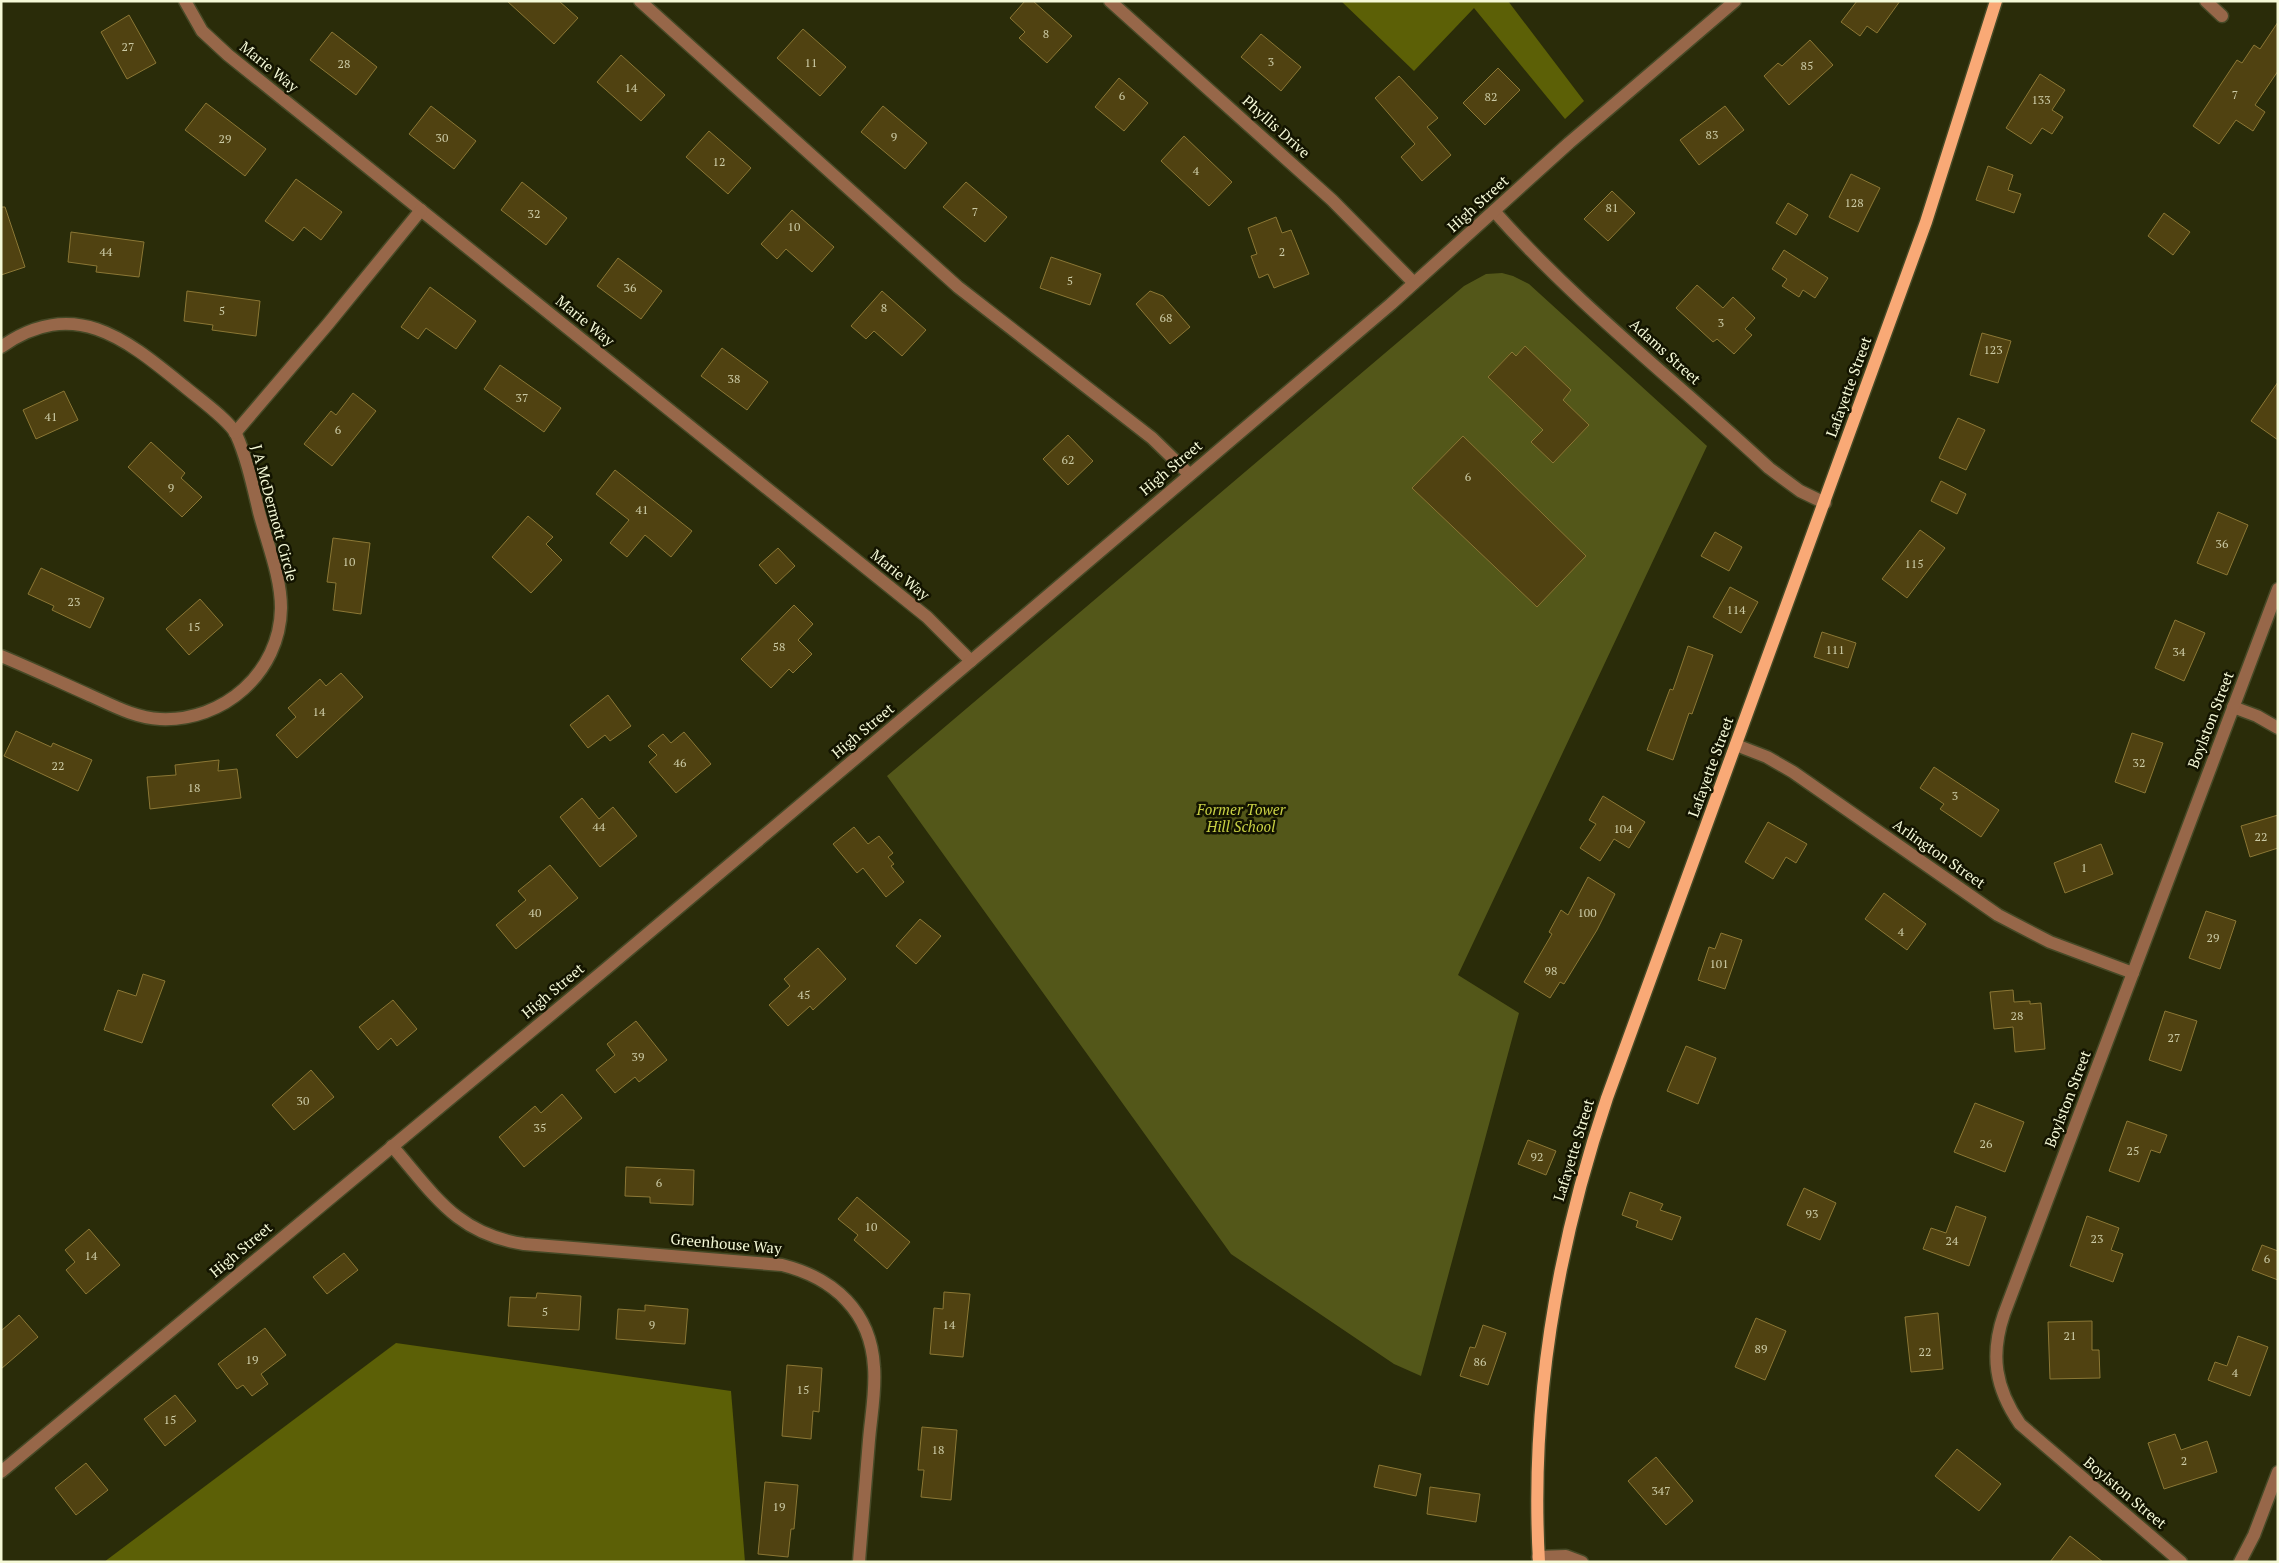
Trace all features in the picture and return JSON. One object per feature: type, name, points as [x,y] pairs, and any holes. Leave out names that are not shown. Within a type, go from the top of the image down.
[{"type":"main road","name":"Lafayette Street","points":[[1538,1559],[1537,1473],[1544,1378],[1560,1272],[1571,1219],[1607,1098],[1825,503],[1928,213],[1996,1]]},
{"type":"street","name":"Marie Way","points":[[185,1],[193,18],[213,42],[927,617],[971,661]]},
{"type":"street","points":[[640,1],[958,287],[1152,438],[1189,474]]},
{"type":"street","name":"Phyllis Drive","points":[[1110,1],[1332,200],[1414,283]]},
{"type":"street","name":"High Street","points":[[1,1472],[971,661],[1414,283],[1605,112],[1735,1]]},
{"type":"street","points":[[2206,1],[2222,16]]},
{"type":"street","name":"J A McDermott Circle","points":[[235,432],[328,324],[421,210]]},
{"type":"street","name":"Adams Street","points":[[1494,211],[1596,311],[1769,468],[1794,488],[1825,503]]},
{"type":"street","name":"J A McDermott Circle","points":[[1,347],[36,327],[51,324],[68,324],[101,330],[116,336],[147,356],[209,407],[235,432],[250,478],[272,559],[279,591],[280,608],[275,641],[268,657],[249,685],[224,705],[210,711],[177,718],[159,719],[142,717],[1,656]]},
{"type":"street","name":"Boylston Street","points":[[2181,1562],[2020,1424],[2005,1399],[1996,1362],[1996,1340],[2004,1314],[2278,589]]},
{"type":"street","points":[[2233,706],[2257,716],[2278,728]]},
{"type":"street","name":"Arlington Street","points":[[1736,745],[1766,757],[1793,772],[2004,918],[2050,942],[2133,973]]},
{"type":"street","name":"Greenhouse Way","points":[[392,1146],[452,1212],[478,1232],[494,1238],[524,1244],[782,1265],[808,1273],[833,1287],[863,1323],[869,1337],[875,1370],[859,1562]]},
{"type":"street","points":[[2240,1562],[2254,1535],[2278,1472]]},
{"type":"street","points":[[1538,1559],[1566,1556],[1582,1562]]},
{"type":"green space","name":"Former Tower Hill School","points":[[1502,273],[1529,284],[1707,446],[1458,975],[1519,1013],[1421,1376],[1394,1364],[1231,1254],[887,776],[1464,286],[1486,274]]},
{"type":"shaded area","points":[[1341,1],[1508,1],[1584,101],[1565,119],[1474,8],[1414,71]]},
{"type":"shaded area","points":[[396,1343],[731,1391],[745,1562],[104,1562]]},
{"type":"building","points":[[507,1],[559,1],[578,18],[554,44]]},
{"type":"building","points":[[1025,1],[1033,1],[1072,36],[1047,63],[1019,38],[1025,32],[1010,18]]},
{"type":"building","points":[[1857,1],[1900,1],[1877,33],[1867,26],[1860,36],[1841,22]]},
{"type":"building","points":[[129,15],[156,63],[127,79],[101,32]]},
{"type":"building","points":[[2278,22],[2278,71],[2255,105],[2265,112],[2253,131],[2236,120],[2219,144],[2193,126],[2237,60],[2242,63],[2254,45],[2260,49]]},
{"type":"building","points":[[803,29],[846,67],[820,96],[777,58]]},
{"type":"building","points":[[332,32],[377,67],[356,95],[310,60]]},
{"type":"building","points":[[1261,34],[1301,67],[1281,91],[1241,57]]},
{"type":"building","points":[[1810,40],[1833,65],[1789,105],[1764,76],[1778,63],[1782,66]]},
{"type":"building","points":[[621,55],[665,95],[641,121],[597,82]]},
{"type":"building","points":[[1498,68],[1520,90],[1485,125],[1463,103]]},
{"type":"building","points":[[2040,74],[2065,90],[2052,110],[2063,117],[2052,134],[2042,128],[2031,144],[2006,128]]},
{"type":"building","points":[[1399,76],[1438,118],[1427,127],[1451,155],[1422,181],[1401,157],[1415,144],[1375,98]]},
{"type":"building","points":[[1119,78],[1148,103],[1124,131],[1095,107]]},
{"type":"building","points":[[206,103],[266,149],[245,176],[185,130]]},
{"type":"building","points":[[431,106],[476,141],[454,169],[409,134]]},
{"type":"building","points":[[883,106],[927,143],[905,169],[861,132]]},
{"type":"building","points":[[1725,106],[1744,130],[1699,165],[1680,140]]},
{"type":"building","points":[[709,131],[751,168],[728,194],[686,157]]},
{"type":"building","points":[[1184,136],[1232,182],[1209,206],[1161,161]]},
{"type":"building","points":[[1988,166],[2013,175],[2008,190],[2021,194],[2014,213],[1976,200]]},
{"type":"building","points":[[1851,174],[1880,188],[1858,232],[1829,217]]},
{"type":"building","points":[[296,179],[342,212],[321,240],[304,227],[293,241],[265,221]]},
{"type":"building","points":[[522,182],[567,218],[546,245],[501,210]]},
{"type":"building","points":[[966,182],[1007,217],[985,242],[943,207]]},
{"type":"building","points":[[1612,191],[1635,213],[1608,241],[1584,219]]},
{"type":"building","points":[[1788,203],[1808,215],[1796,235],[1776,223]]},
{"type":"building","points":[[1,207],[5,207],[25,267],[1,275]]},
{"type":"building","points":[[792,210],[834,247],[812,272],[786,249],[777,259],[761,244]]},
{"type":"building","points":[[2164,213],[2190,232],[2173,255],[2148,236]]},
{"type":"building","points":[[1276,217],[1282,233],[1291,230],[1309,274],[1274,288],[1268,274],[1259,278],[1251,256],[1257,254],[1248,228]]},
{"type":"building","points":[[71,232],[144,242],[139,277],[96,272],[97,266],[68,262]]},
{"type":"building","points":[[1784,250],[1828,278],[1815,298],[1803,290],[1799,297],[1782,286],[1787,279],[1772,269]]},
{"type":"building","points":[[1051,257],[1101,274],[1090,305],[1040,288]]},
{"type":"building","points":[[618,258],[662,291],[641,319],[597,286]]},
{"type":"building","points":[[1697,285],[1723,308],[1733,297],[1755,318],[1745,329],[1752,335],[1734,354],[1717,339],[1713,342],[1676,308]]},
{"type":"building","points":[[430,287],[476,321],[456,349],[426,328],[418,339],[401,327]]},
{"type":"building","points":[[187,291],[260,301],[256,336],[212,330],[213,325],[184,321]]},
{"type":"building","points":[[882,291],[926,330],[902,356],[874,331],[866,339],[851,326]]},
{"type":"building","points":[[1150,291],[1163,296],[1190,327],[1170,344],[1136,304]]},
{"type":"building","points":[[1982,333],[2011,341],[1998,383],[1970,375]]},
{"type":"building","points":[[1525,346],[1571,390],[1563,400],[1589,425],[1553,463],[1531,442],[1543,430],[1488,377],[1512,352],[1516,356]]},
{"type":"building","points":[[722,348],[768,382],[747,410],[701,376]]},
{"type":"building","points":[[500,365],[561,408],[544,432],[484,389]]},
{"type":"building","points":[[2278,382],[2278,440],[2251,421]]},
{"type":"building","points":[[64,391],[78,420],[36,439],[23,410]]},
{"type":"building","points":[[353,393],[376,411],[332,466],[304,444],[331,411],[336,415]]},
{"type":"building","points":[[1958,418],[1985,430],[1966,470],[1939,458]]},
{"type":"building","points":[[1068,435],[1093,461],[1068,485],[1043,459]]},
{"type":"building","points":[[1463,436],[1586,556],[1537,607],[1412,488]]},
{"type":"building","points":[[151,442],[185,473],[181,478],[202,497],[182,517],[128,467]]},
{"type":"building","points":[[615,470],[692,531],[671,557],[645,535],[627,557],[610,543],[629,520],[596,494]]},
{"type":"building","points":[[1941,481],[1966,494],[1957,514],[1931,501]]},
{"type":"building","points":[[2218,512],[2248,525],[2227,575],[2197,563]]},
{"type":"building","points":[[528,516],[553,537],[546,544],[562,560],[531,593],[492,557]]},
{"type":"building","points":[[1920,530],[1945,548],[1907,598],[1882,579]]},
{"type":"building","points":[[1715,532],[1742,547],[1729,571],[1701,556]]},
{"type":"building","points":[[333,538],[370,543],[361,614],[333,610],[336,583],[327,582]]},
{"type":"building","points":[[778,548],[795,566],[776,584],[759,565]]},
{"type":"building","points":[[41,568],[104,598],[90,628],[52,610],[54,606],[28,594]]},
{"type":"building","points":[[1730,587],[1758,602],[1741,633],[1713,617]]},
{"type":"building","points":[[200,599],[223,625],[189,655],[166,629]]},
{"type":"building","points":[[794,605],[813,624],[798,640],[812,654],[793,673],[789,669],[771,688],[741,659]]},
{"type":"building","points":[[2175,620],[2205,633],[2184,681],[2155,668]]},
{"type":"building","points":[[1822,632],[1856,643],[1848,668],[1814,657]]},
{"type":"building","points":[[1688,646],[1713,655],[1692,714],[1689,713],[1673,760],[1647,750],[1670,689],[1673,690]]},
{"type":"building","points":[[341,673],[363,697],[297,758],[276,735],[296,717],[288,708],[320,679],[326,686]]},
{"type":"building","points":[[608,695],[631,726],[610,741],[605,735],[588,748],[570,725]]},
{"type":"building","points":[[16,731],[51,747],[53,743],[92,760],[78,791],[4,756]]},
{"type":"building","points":[[684,732],[711,764],[676,793],[649,762],[657,755],[648,746],[663,734],[671,743]]},
{"type":"building","points":[[2132,733],[2163,743],[2145,793],[2115,782]]},
{"type":"building","points":[[219,760],[218,771],[237,769],[241,798],[150,809],[147,777],[176,775],[175,765]]},
{"type":"building","points":[[1934,767],[1999,810],[1981,837],[1940,809],[1944,804],[1920,788]]},
{"type":"building","points":[[1603,796],[1645,822],[1629,848],[1614,839],[1600,861],[1580,848],[1596,824],[1589,820]]},
{"type":"building","points":[[582,798],[599,819],[613,807],[637,836],[600,867],[560,817]]},
{"type":"building","points":[[2278,815],[2278,848],[2250,857],[2241,826]]},
{"type":"building","points":[[1768,822],[1807,844],[1796,863],[1786,857],[1773,879],[1745,862]]},
{"type":"building","points":[[854,827],[868,844],[879,836],[893,853],[888,857],[894,864],[891,866],[904,882],[886,897],[863,868],[857,873],[833,844]]},
{"type":"building","points":[[2101,844],[2113,874],[2065,893],[2054,863]]},
{"type":"building","points":[[550,865],[578,898],[516,949],[496,925],[526,900],[518,891]]},
{"type":"building","points":[[1588,877],[1615,894],[1597,930],[1564,984],[1560,982],[1550,998],[1524,982],[1552,934],[1549,932],[1561,910],[1568,915]]},
{"type":"building","points":[[1884,893],[1926,924],[1907,950],[1865,919]]},
{"type":"building","points":[[2206,911],[2236,921],[2220,969],[2189,958]]},
{"type":"building","points":[[920,919],[941,936],[916,964],[896,946]]},
{"type":"building","points":[[1721,933],[1742,940],[1725,989],[1698,980],[1709,947],[1715,949]]},
{"type":"building","points":[[818,948],[846,979],[813,1010],[810,1006],[788,1026],[769,1005],[790,986],[784,979]]},
{"type":"building","points":[[143,974],[165,981],[142,1043],[104,1030],[118,990],[136,996]]},
{"type":"building","points":[[2013,990],[2014,1002],[2030,1001],[2030,1004],[2041,1003],[2045,1049],[2015,1052],[2013,1027],[1994,1029],[1990,992]]},
{"type":"building","points":[[393,1000],[417,1029],[397,1046],[391,1038],[378,1050],[359,1027]]},
{"type":"building","points":[[2165,1011],[2197,1021],[2181,1071],[2149,1060]]},
{"type":"building","points":[[636,1021],[667,1060],[639,1082],[635,1077],[615,1093],[596,1070],[615,1055],[607,1044]]},
{"type":"building","points":[[1686,1046],[1716,1058],[1698,1104],[1667,1091]]},
{"type":"building","points":[[311,1070],[334,1097],[294,1130],[272,1105]]},
{"type":"building","points":[[562,1094],[582,1118],[524,1167],[499,1137],[535,1106],[541,1113]]},
{"type":"building","points":[[1975,1103],[2024,1122],[2005,1172],[1954,1152]]},
{"type":"building","points":[[2127,1121],[2167,1135],[2160,1153],[2151,1150],[2139,1182],[2109,1171]]},
{"type":"building","points":[[1528,1140],[1556,1151],[1546,1175],[1518,1164]]},
{"type":"building","points":[[626,1167],[694,1170],[693,1205],[650,1203],[650,1197],[625,1196]]},
{"type":"building","points":[[1804,1188],[1836,1203],[1820,1240],[1787,1225]]},
{"type":"building","points":[[1630,1192],[1663,1204],[1660,1210],[1681,1217],[1672,1240],[1636,1227],[1638,1221],[1622,1215]]},
{"type":"building","points":[[857,1197],[910,1242],[887,1269],[854,1240],[858,1235],[838,1219]]},
{"type":"building","points":[[1956,1206],[1986,1217],[1969,1266],[1923,1249],[1931,1228],[1946,1233]]},
{"type":"building","points":[[2087,1216],[2119,1228],[2111,1250],[2123,1254],[2113,1282],[2070,1266]]},
{"type":"building","points":[[89,1229],[120,1265],[86,1294],[66,1270],[75,1262],[65,1250]]},
{"type":"building","points":[[2262,1245],[2278,1251],[2278,1280],[2252,1270]]},
{"type":"building","points":[[344,1253],[358,1270],[327,1294],[313,1277]]},
{"type":"building","points":[[944,1292],[970,1294],[963,1357],[930,1354],[934,1308],[943,1309]]},
{"type":"building","points":[[537,1293],[581,1296],[579,1330],[508,1326],[510,1297],[536,1298]]},
{"type":"building","points":[[645,1305],[688,1309],[685,1344],[616,1339],[618,1309],[645,1311]]},
{"type":"building","points":[[1938,1313],[1943,1369],[1911,1372],[1905,1317]]},
{"type":"building","points":[[19,1315],[38,1337],[1,1369],[1,1331]]},
{"type":"building","points":[[1756,1318],[1786,1331],[1765,1380],[1735,1367]]},
{"type":"building","points":[[2092,1321],[2092,1350],[2099,1350],[2100,1378],[2050,1379],[2048,1322]]},
{"type":"building","points":[[1483,1325],[1506,1333],[1488,1385],[1460,1376],[1470,1347],[1475,1348]]},
{"type":"building","points":[[265,1328],[286,1355],[261,1374],[268,1384],[252,1396],[243,1385],[237,1389],[218,1364]]},
{"type":"building","points":[[2238,1336],[2268,1347],[2250,1396],[2208,1380],[2215,1362],[2227,1366]]},
{"type":"building","points":[[787,1365],[822,1368],[819,1412],[813,1411],[811,1439],[782,1436]]},
{"type":"building","points":[[175,1395],[196,1421],[165,1446],[144,1419]]},
{"type":"building","points":[[922,1427],[957,1430],[951,1500],[921,1497],[924,1470],[918,1470]]},
{"type":"building","points":[[2175,1434],[2181,1450],[2207,1441],[2217,1472],[2164,1489],[2148,1443]]},
{"type":"building","points":[[1957,1449],[2001,1484],[1979,1511],[1935,1476]]},
{"type":"building","points":[[1656,1457],[1693,1501],[1666,1525],[1628,1481]]},
{"type":"building","points":[[86,1463],[108,1490],[76,1515],[55,1488]]},
{"type":"building","points":[[1379,1465],[1421,1474],[1416,1496],[1374,1487]]},
{"type":"building","points":[[765,1482],[798,1485],[794,1529],[791,1529],[788,1557],[758,1554]]},
{"type":"building","points":[[1430,1487],[1480,1494],[1476,1522],[1427,1514]]},
{"type":"building","points":[[2070,1536],[2103,1562],[2050,1562]]}]
